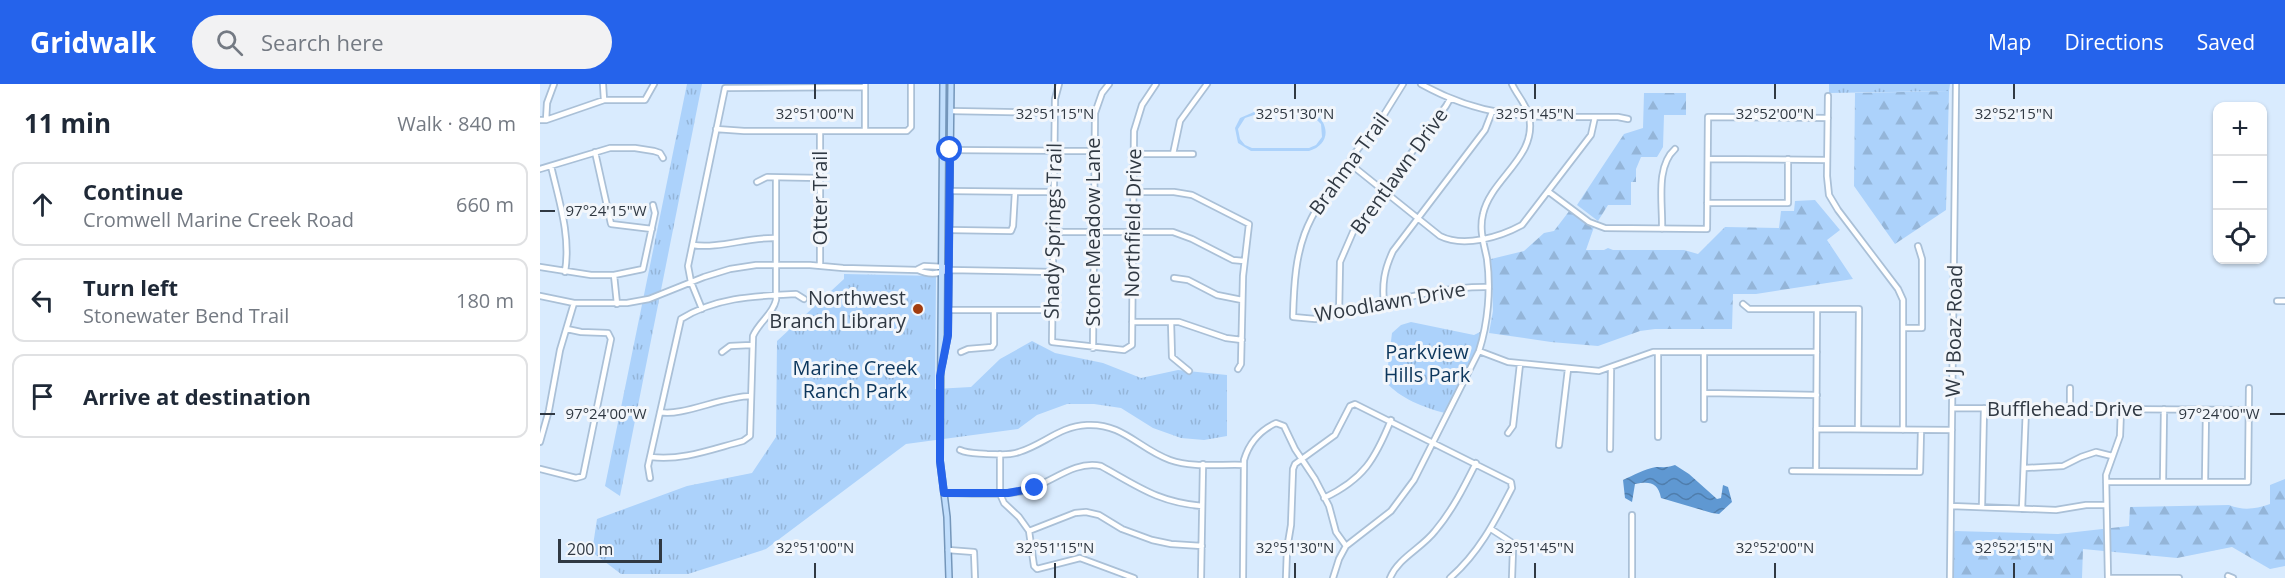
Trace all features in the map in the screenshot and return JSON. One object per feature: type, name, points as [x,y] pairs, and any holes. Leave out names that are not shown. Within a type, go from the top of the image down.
[{"type":"main road","points":[[943,84],[940,459],[949,578]]},
{"type":"main road","points":[[940,378],[948,335],[951,84]]},
{"type":"main road","points":[[942,191],[950,191]]},
{"type":"street","points":[[543,120],[554,84]]},
{"type":"street","points":[[603,84],[603,100]]},
{"type":"street","points":[[543,120],[603,100],[645,100],[654,84]]},
{"type":"street","points":[[716,129],[744,131],[909,130],[911,84]]},
{"type":"street","name":"Shady Springs Trail","points":[[1059,84],[1055,113],[1052,342],[1093,348]]},
{"type":"street","name":"Stone Meadow Lane","points":[[1093,348],[1095,113],[1102,93],[1109,84]]},
{"type":"street","name":"Northfield Drive","points":[[1093,348],[1129,349],[1131,345],[1134,130],[1142,105],[1156,84]]},
{"type":"street","points":[[1173,154],[1180,120],[1206,84]]},
{"type":"street","name":"Brahma Trail","points":[[1293,317],[1294,278],[1303,234],[1322,198],[1386,112],[1403,84]]},
{"type":"street","points":[[1421,84],[1450,99],[1492,112],[1529,116],[1628,119]]},
{"type":"street","points":[[1333,578],[1346,546],[1399,502],[1414,480],[1479,351],[1487,312],[1488,287],[1487,260],[1481,224],[1483,212],[1489,197],[1522,154],[1528,141],[1529,116],[1512,84]]},
{"type":"street","name":"W J Boaz Road","points":[[1950,578],[1956,84]]},
{"type":"street","points":[[702,309],[691,282],[688,266],[725,88],[865,86],[865,131]]},
{"type":"street","points":[[1828,96],[1829,195],[1898,289],[1903,300],[1903,430]]},
{"type":"street","name":"Brentlawn Drive","points":[[1339,315],[1340,262],[1345,247],[1362,217],[1450,99]]},
{"type":"street","points":[[951,111],[1055,113]]},
{"type":"street","points":[[1383,304],[1382,283],[1385,268],[1393,251],[1485,130],[1492,112]]},
{"type":"street","points":[[1349,164],[1446,239],[1462,242],[1482,239],[1522,225],[1550,192],[1591,135],[1595,117]]},
{"type":"street","points":[[1550,192],[1589,222],[1605,228],[1707,229],[1708,117],[1828,118]]},
{"type":"street","name":"Otter Trail","points":[[820,131],[820,265]]},
{"type":"street","points":[[540,170],[610,148],[634,148],[660,153],[663,158]]},
{"type":"street","points":[[1662,229],[1664,164],[1669,154],[1675,149]]},
{"type":"street","points":[[950,150],[1094,151]]},
{"type":"street","points":[[595,152],[611,224],[652,229]]},
{"type":"street","points":[[1134,154],[1193,154]]},
{"type":"street","points":[[1707,159],[1827,160]]},
{"type":"street","points":[[1707,203],[1788,203],[1788,159]]},
{"type":"street","points":[[551,166],[566,231],[565,272]]},
{"type":"street","points":[[757,182],[763,178],[820,178]]},
{"type":"street","points":[[651,457],[673,459],[749,438],[752,345],[756,329],[775,305],[776,178]]},
{"type":"street","points":[[950,191],[1053,192]]},
{"type":"street","points":[[950,230],[1011,231],[1014,226],[1015,192]]},
{"type":"street","points":[[1133,192],[1174,192],[1192,195],[1248,222],[1250,228],[1244,261],[1241,364],[1238,369]]},
{"type":"street","points":[[540,267],[591,275],[614,275],[643,269],[655,213],[653,205]]},
{"type":"street","points":[[1053,232],[1178,234],[1233,260],[1244,261]]},
{"type":"street","points":[[693,245],[704,246],[752,238],[776,238]]},
{"type":"street","points":[[1904,328],[1922,328],[1922,259],[1918,246]]},
{"type":"street","points":[[540,296],[574,303],[618,304],[649,299],[730,269],[776,265],[918,270],[924,273],[942,273],[949,270],[1053,272]]},
{"type":"street","points":[[918,270],[924,266],[942,266],[949,270]]},
{"type":"street","points":[[614,275],[618,304]]},
{"type":"street","points":[[1174,278],[1188,280],[1217,295],[1242,300]]},
{"type":"street","name":"Woodlawn Drive","points":[[1293,317],[1315,319],[1441,290],[1488,287]]},
{"type":"street","points":[[650,478],[648,466],[681,319],[702,309],[741,297],[796,294],[804,299]]},
{"type":"street","points":[[2277,301],[2285,301]]},
{"type":"street","points":[[540,442],[549,410],[560,350],[574,303]]},
{"type":"street","points":[[1743,304],[1749,309],[1859,309],[1858,429]]},
{"type":"street","points":[[1816,471],[1817,309]]},
{"type":"street","points":[[948,310],[1052,310]]},
{"type":"street","points":[[961,352],[968,349],[992,347],[994,310]]},
{"type":"street","points":[[1131,322],[1179,322],[1226,338],[1242,340]]},
{"type":"street","points":[[1171,322],[1172,357],[1189,371]]},
{"type":"street","points":[[540,469],[556,475],[581,478],[584,473],[611,336],[606,333],[567,329]]},
{"type":"street","points":[[722,352],[730,346],[752,345]]},
{"type":"street","points":[[1479,351],[1520,364],[1599,371],[1611,369],[1649,353],[1658,352],[1817,352]]},
{"type":"street","points":[[1658,352],[1658,437]]},
{"type":"street","points":[[1704,352],[1704,419]]},
{"type":"street","points":[[1508,433],[1513,426],[1520,364]]},
{"type":"street","points":[[1559,445],[1568,369]]},
{"type":"street","points":[[1610,449],[1611,369]]},
{"type":"street","points":[[2070,388],[2070,408]]},
{"type":"street","points":[[2106,482],[2248,482],[2249,388]]},
{"type":"street","points":[[1704,393],[1816,395]]},
{"type":"street","points":[[660,412],[673,412],[733,397],[751,396]]},
{"type":"street","points":[[1286,578],[1293,470],[1302,459],[1335,435],[1352,404],[1363,406],[1476,463],[1512,484],[1491,529],[1467,563],[1450,578]]},
{"type":"street","name":"Bufflehead Drive","points":[[1953,408],[2249,410]]},
{"type":"street","points":[[1982,506],[1984,408]]},
{"type":"street","points":[[2022,509],[2026,408]]},
{"type":"street","points":[[2121,409],[2120,436],[2107,472],[2106,482],[2108,578],[2179,578]]},
{"type":"street","points":[[2163,482],[2164,409]]},
{"type":"street","points":[[2205,482],[2206,410]]},
{"type":"street","points":[[1324,498],[1343,489],[1363,472],[1374,457],[1391,420]]},
{"type":"street","points":[[960,450],[967,453],[1021,452],[1071,427],[1097,425],[1122,431],[1154,453],[1182,463],[1244,465]]},
{"type":"street","points":[[1243,578],[1244,465],[1248,449],[1258,435],[1272,425],[1284,426],[1315,479],[1336,532],[1346,546]]},
{"type":"street","points":[[1816,429],[1952,430]]},
{"type":"street","points":[[1792,471],[1920,472],[1921,430]]},
{"type":"street","points":[[2025,468],[2063,466],[2096,453],[2112,456]]},
{"type":"street","points":[[1000,454],[1000,494],[1004,503],[1019,517],[1029,531],[1034,566],[1037,569],[1080,558],[1134,578]]},
{"type":"street","points":[[1390,578],[1396,567],[1428,540],[1439,526],[1455,504],[1476,463]]},
{"type":"street","points":[[944,493],[1000,494],[1035,488],[1077,467],[1093,464],[1101,466],[1154,496],[1174,503],[1202,506]]},
{"type":"street","points":[[1201,578],[1203,464]]},
{"type":"street","points":[[1951,506],[2056,510],[2086,505],[2106,505]]},
{"type":"street","points":[[1029,531],[1075,513],[1086,512],[1099,515],[1122,529],[1152,540],[1202,546]]},
{"type":"street","points":[[1632,515],[1632,578]]},
{"type":"street","points":[[1491,529],[1511,542],[1513,549],[1512,578]]},
{"type":"street","points":[[948,550],[974,552],[975,578]]},
{"type":"green space","points":[[687,84],[702,84],[620,496],[605,486]]},
{"type":"green space","points":[[1829,84],[1950,84],[1949,91],[1829,93]]},
{"type":"green space","points":[[1949,91],[1946,210],[1895,244],[1854,186],[1855,93]]},
{"type":"green space","points":[[1644,93],[1686,93],[1686,115],[1664,115],[1663,147],[1657,157],[1641,157],[1636,169],[1636,182],[1631,182],[1631,205],[1608,205],[1598,221],[1577,205],[1624,134],[1643,128]]},
{"type":"green space","points":[[1254,112],[1321,112],[1321,116],[1318,116],[1326,131],[1320,145],[1309,151],[1251,151],[1238,143],[1235,128],[1240,118]],"holes":[[[1254,115],[1309,116],[1321,124],[1322,137],[1316,145],[1309,148],[1252,148],[1240,139],[1238,129],[1245,118]]]},
{"type":"green space","points":[[1815,200],[1840,230],[1827,240],[1853,279],[1756,294],[1733,294],[1732,329],[1655,329],[1640,331],[1598,346],[1489,333],[1493,311],[1491,259],[1524,251],[1544,233],[1554,231],[1570,210],[1594,227],[1586,250],[1608,248],[1613,250],[1684,250],[1698,254],[1725,227],[1779,228],[1781,211],[1794,211],[1795,201]]},
{"type":"green space","name":"Marine Creek Ranch Park","points":[[844,274],[936,276],[935,389],[971,387],[1000,359],[1032,341],[1055,353],[1103,363],[1141,378],[1178,370],[1227,375],[1227,436],[1204,440],[1181,438],[1153,428],[1121,408],[1094,404],[1067,404],[1037,415],[1018,429],[906,444],[766,549],[688,574],[621,574],[592,552],[597,519],[687,486],[752,473],[776,437],[777,341],[844,279]]},
{"type":"green space","name":"Parkview Hills Park","points":[[1411,322],[1474,335],[1480,332],[1481,334],[1475,353],[1445,413],[1413,402],[1391,388],[1386,382],[1392,333],[1401,325]]},
{"type":"green space","points":[[2285,479],[2285,566],[2270,569],[2232,547],[2177,558],[2083,549],[2082,578],[1952,578],[1955,531],[2058,534],[2129,526],[2130,507],[2229,505],[2245,509],[2254,508],[2270,504],[2270,485]]},
{"type":"water","points":[[1675,465],[1689,474],[1717,499],[1721,498],[1723,485],[1728,487],[1732,502],[1719,514],[1712,513],[1661,498],[1655,486],[1645,483],[1635,484],[1632,502],[1625,498],[1623,480],[1652,468]]},
{"type":"place","name":"Northwest Branch Library","points":[[918,309]]},
{"type":"route","points":[[950,150],[948,335],[940,376],[940,461],[944,493],[1008,493],[1035,488]]}]
